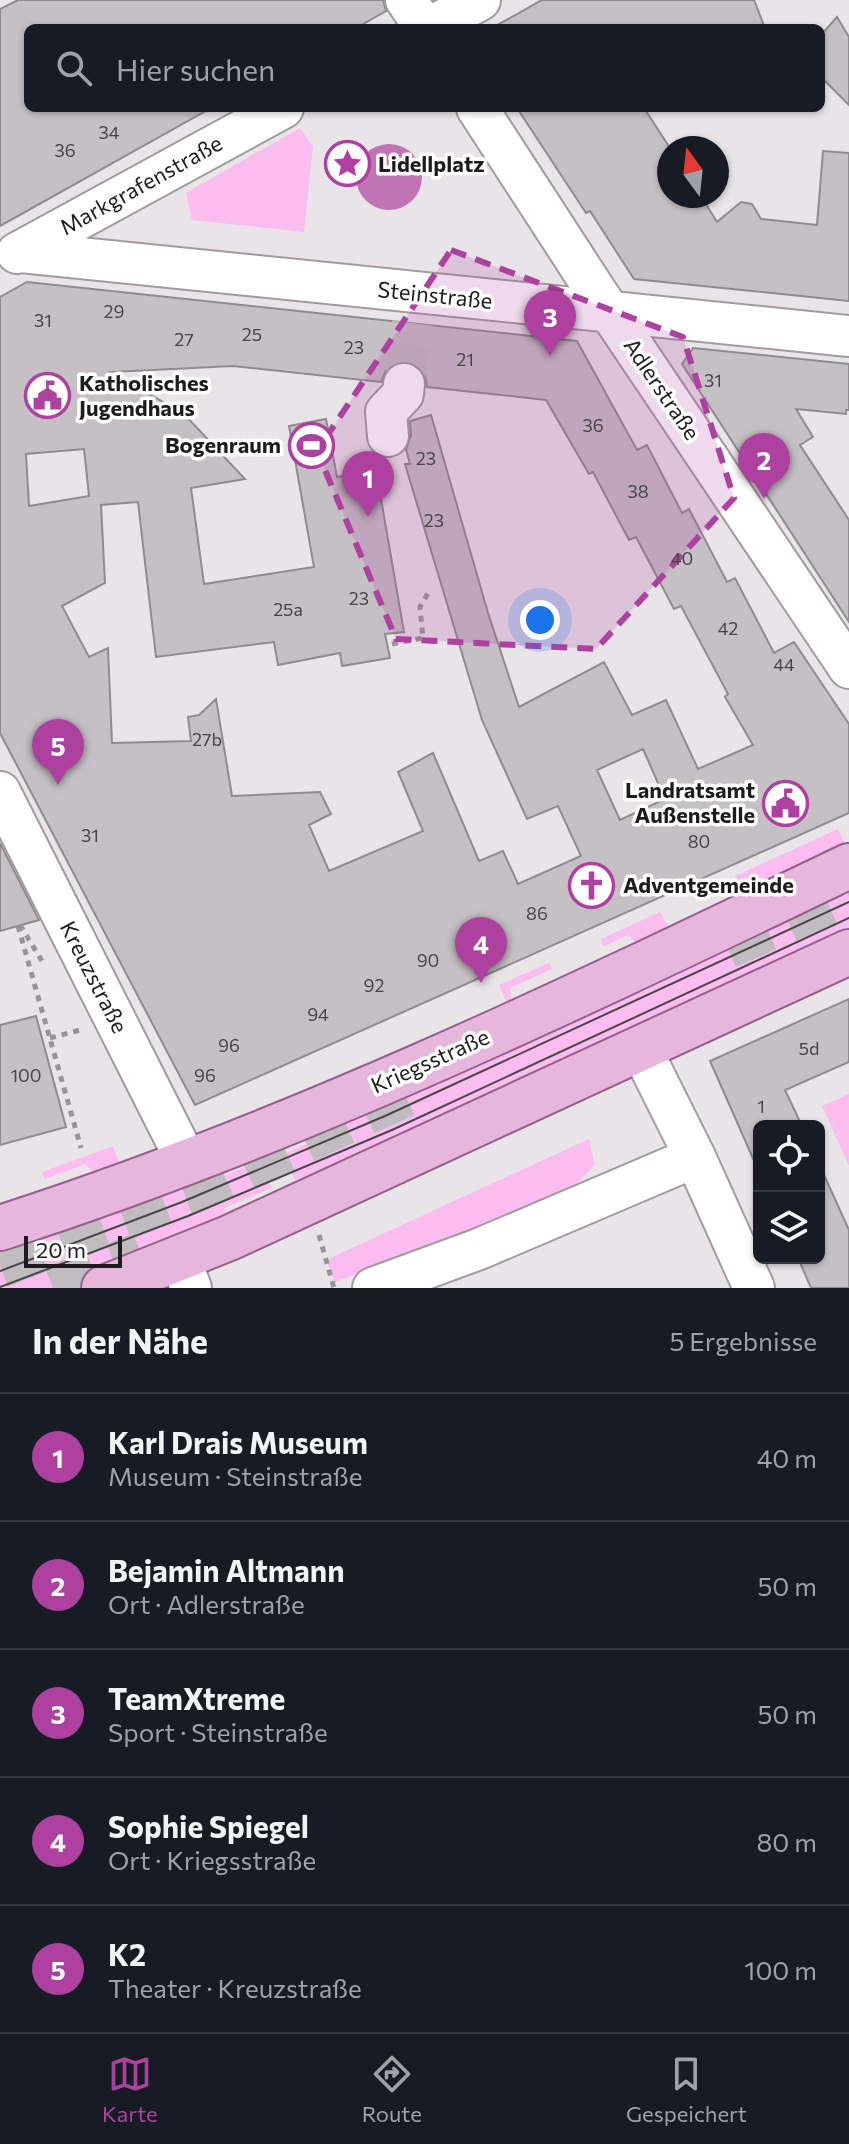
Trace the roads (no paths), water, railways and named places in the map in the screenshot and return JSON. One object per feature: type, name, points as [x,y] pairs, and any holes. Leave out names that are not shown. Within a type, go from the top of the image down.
[{"type":"main road","name":"Kriegsstraße","points":[[0,1228],[187,1162],[316,1111],[590,989],[849,866]]},
{"type":"main road","points":[[104,1288],[171,1276],[316,1198],[849,952]]},
{"type":"street","points":[[406,0],[424,24]]},
{"type":"street","points":[[435,24],[480,0]]},
{"type":"street","name":"Markgrafenstraße","points":[[10,257],[276,112]]},
{"type":"street","name":"Adlerstraße","points":[[480,112],[849,668]]},
{"type":"street","name":"Steinstraße","points":[[10,257],[413,308],[611,313],[849,336]]},
{"type":"street","points":[[388,436],[386,412],[403,394],[404,384]]},
{"type":"street","name":"Kreuzstraße","points":[[0,792],[187,1162]]},
{"type":"street","points":[[640,1047],[695,1157],[754,1288]]},
{"type":"street","points":[[373,1288],[479,1249],[695,1157]]},
{"type":"tunnel","points":[[404,384],[412,323]]},
{"type":"tunnel","points":[[727,947],[849,893]]},
{"type":"tunnel","points":[[0,1266],[203,1187],[410,1093]]},
{"type":"tunnel","points":[[53,1288],[141,1254]]},
{"type":"tram line","points":[[0,1271],[182,1202],[385,1116],[849,902]]},
{"type":"tram line","points":[[0,1287],[188,1216],[392,1130],[849,918]]},
{"type":"place","name":"Lidellplatz","points":[[347,164]]},
{"type":"place","name":"TeamXtreme","points":[[550,356]]},
{"type":"place","name":"Katholisches Jugendhaus","points":[[48,396]]},
{"type":"place","name":"Bogenraum","points":[[312,445]]},
{"type":"place","name":"Bejamin Altmann","points":[[764,499]]},
{"type":"place","name":"Karl Drais Museum","points":[[368,517]]},
{"type":"place","name":"K2","points":[[58,785]]},
{"type":"place","name":"Landratsamt Außenstelle","points":[[786,803]]},
{"type":"place","name":"Adventgemeinde","points":[[592,885]]},
{"type":"place","name":"Sophie Spiegel","points":[[481,983]]}]
